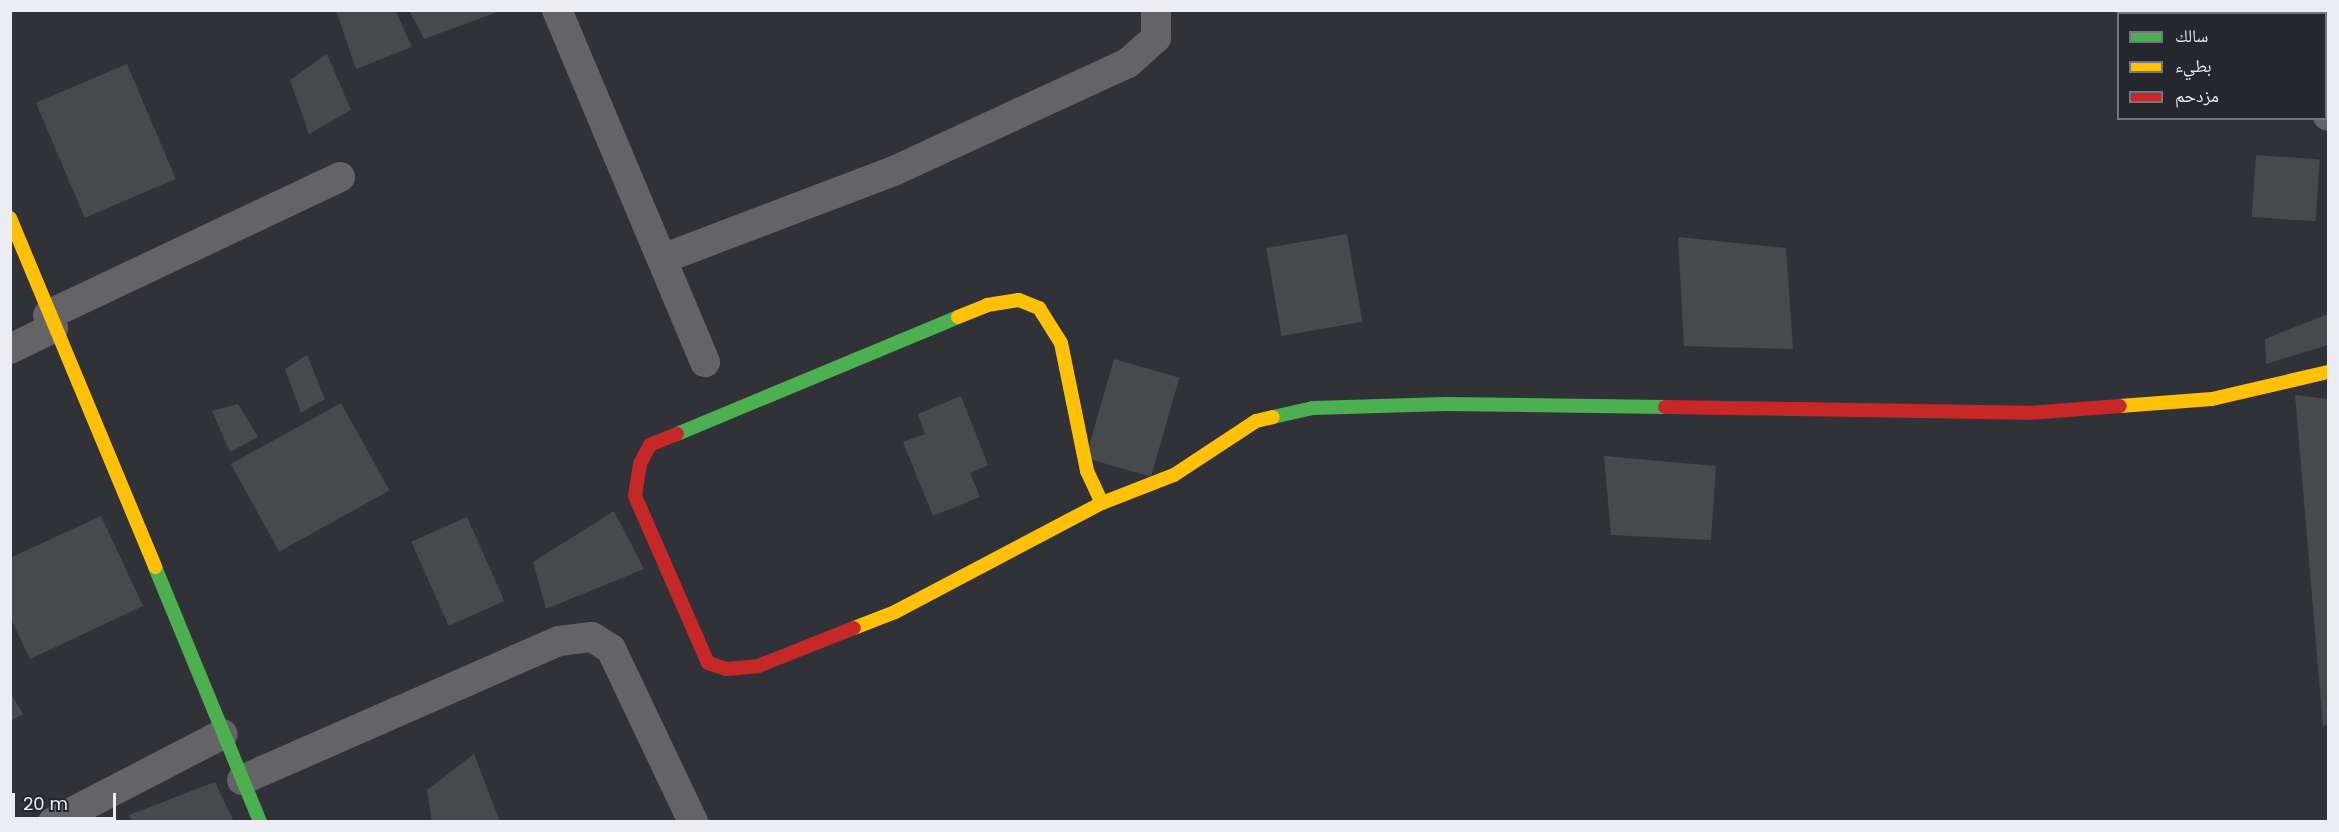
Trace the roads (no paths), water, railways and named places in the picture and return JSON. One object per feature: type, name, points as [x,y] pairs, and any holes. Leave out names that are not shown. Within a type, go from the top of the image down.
[{"type":"street","points":[[662,259],[896,170],[1128,63],[1156,38],[1156,10]]},
{"type":"street","points":[[560,12],[705,362]]},
{"type":"street","points":[[10,349],[50,322],[340,177]]},
{"type":"street","points":[[10,218],[50,322],[260,822]]},
{"type":"street","points":[[1102,502],[1087,471],[1061,343],[1039,309],[1019,300],[987,305],[650,445],[640,464],[635,496],[690,629],[708,663],[726,669],[758,666],[895,612],[1102,502],[1174,475],[1256,421],[1313,408],[1446,404],[2030,413],[2212,399],[2328,372]]},
{"type":"street","points":[[242,780],[559,641],[592,638],[611,650],[693,822]]},
{"type":"street","points":[[53,822],[223,734]]}]
